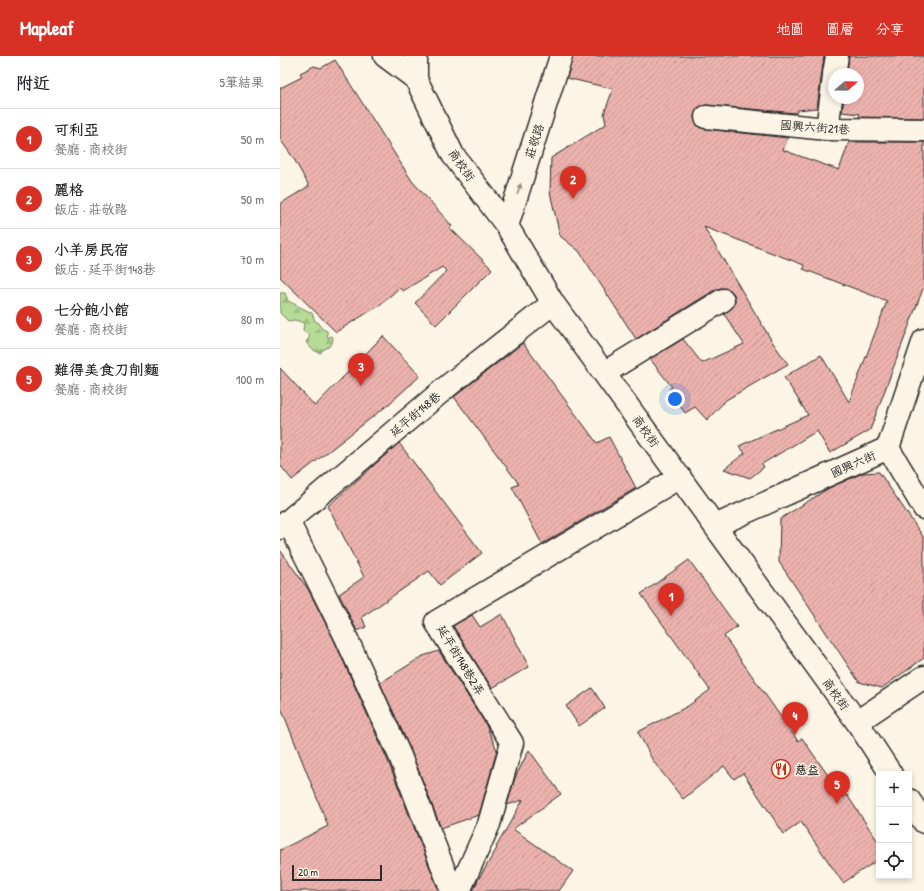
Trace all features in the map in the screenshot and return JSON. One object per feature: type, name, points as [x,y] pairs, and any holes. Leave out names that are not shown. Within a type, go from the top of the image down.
[{"type":"street","points":[[385,56],[416,79]]},
{"type":"street","points":[[416,56],[416,79]]},
{"type":"street","name":"莊敬路","points":[[507,226],[561,56]]},
{"type":"street","points":[[835,68],[837,56]]},
{"type":"street","name":"商校街","points":[[416,79],[453,155],[507,226],[553,303],[857,722],[889,771]]},
{"type":"street","points":[[827,130],[830,104]]},
{"type":"street","name":"國興六街21巷","points":[[706,117],[827,130],[924,130]]},
{"type":"street","points":[[604,373],[723,300]]},
{"type":"street","name":"延平街148巷","points":[[284,525],[449,386],[553,303]]},
{"type":"street","name":"國興六街","points":[[715,526],[888,448],[923,346]]},
{"type":"street","points":[[888,448],[924,508]]},
{"type":"street","name":"延平街148巷2弄","points":[[459,891],[489,824],[512,743],[436,622],[680,477]]},
{"type":"street","points":[[284,525],[345,635],[400,756],[452,891]]},
{"type":"street","points":[[857,722],[924,677]]},
{"type":"street","points":[[912,804],[924,822]]},
{"type":"green space","points":[[280,293],[285,293],[288,301],[312,313],[315,321],[319,323],[321,328],[327,331],[328,338],[331,336],[333,337],[331,344],[324,350],[321,350],[321,353],[312,349],[306,342],[310,336],[303,331],[304,323],[295,320],[288,321],[280,313]]},
{"type":"building","points":[[573,56],[824,56],[817,108],[798,110],[796,113],[707,105],[701,106],[696,110],[694,116],[695,122],[699,127],[705,129],[788,138],[783,150],[839,170],[849,142],[924,142],[924,286],[870,430],[830,453],[817,431],[762,464],[764,467],[750,478],[724,469],[745,453],[739,446],[808,415],[784,377],[821,355],[849,402],[887,301],[803,269],[804,265],[704,227],[773,343],[788,364],[726,400],[707,420],[695,407],[685,413],[669,389],[672,387],[650,359],[683,339],[702,363],[744,344],[724,314],[734,306],[734,294],[729,289],[716,289],[636,339],[579,251],[560,236],[550,192],[551,158],[606,124],[604,114],[613,89],[567,78]]},
{"type":"building","points":[[849,56],[924,56],[924,118],[859,117],[860,114],[842,112],[843,104],[864,104],[864,68],[848,68]]},
{"type":"building","points":[[335,60],[412,181],[452,226],[450,228],[492,269],[436,325],[415,303],[446,271],[442,267],[403,291],[399,288],[380,305],[336,332],[280,277],[280,204],[309,186],[294,159],[280,139],[280,88],[302,77],[300,73],[314,66],[321,68]]},
{"type":"building","points":[[383,336],[420,376],[389,404],[292,480],[280,465],[280,368],[315,406]]},
{"type":"building","points":[[523,343],[597,443],[609,437],[636,488],[542,544],[512,487],[519,484],[454,397]]},
{"type":"building","points":[[399,443],[482,553],[440,585],[429,571],[362,617],[366,627],[357,631],[339,594],[364,577],[328,506]]},
{"type":"building","points":[[879,472],[924,538],[924,658],[882,688],[859,682],[779,562],[780,519],[829,488],[863,473]]},
{"type":"building","points":[[280,550],[308,589],[334,640],[388,761],[439,891],[280,891],[280,850],[328,826],[280,705]]},
{"type":"building","points":[[689,560],[737,627],[724,636],[798,741],[802,738],[843,797],[847,795],[876,838],[876,861],[843,883],[801,822],[784,834],[743,773],[734,779],[724,766],[683,799],[653,761],[638,732],[688,706],[710,690],[641,594]]},
{"type":"building","points":[[502,614],[529,667],[492,688],[453,626],[472,615],[480,627]]},
{"type":"building","points":[[439,651],[485,723],[497,750],[479,815],[441,828],[411,751],[380,683],[423,656]]},
{"type":"building","points":[[592,688],[605,708],[579,726],[566,706]]},
{"type":"building","points":[[529,750],[561,794],[513,829],[573,871],[559,891],[473,891],[523,800],[507,805],[515,778]]},
{"type":"place","name":"麗格","points":[[573,199]]},
{"type":"place","name":"小羊房民宿","points":[[361,386]]},
{"type":"place","name":"可利亞","points":[[671,616]]},
{"type":"place","name":"七分飽小館","points":[[795,735]]},
{"type":"place","name":"慈益","points":[[781,769]]},
{"type":"place","name":"難得美食刀削麵","points":[[837,804]]}]
